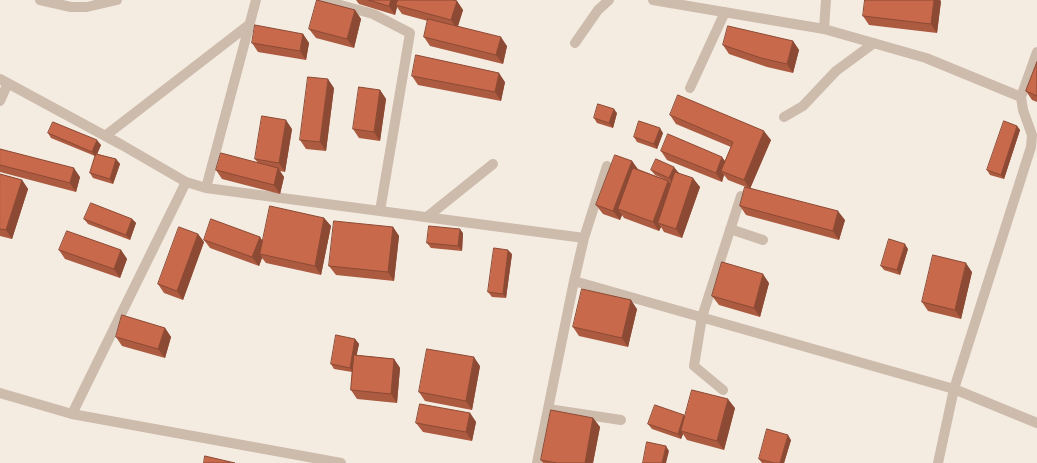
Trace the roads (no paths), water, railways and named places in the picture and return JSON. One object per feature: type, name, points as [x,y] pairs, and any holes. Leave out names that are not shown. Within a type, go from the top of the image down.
[{"type":"street","points":[[40,0],[76,8],[87,8],[117,0]]},
{"type":"street","points":[[206,188],[256,0]]},
{"type":"street","points":[[322,0],[373,14],[410,33],[380,211]]},
{"type":"street","points":[[575,43],[598,10],[609,0]]},
{"type":"street","points":[[653,0],[824,29],[926,58],[1021,98]]},
{"type":"street","points":[[824,29],[826,0]]},
{"type":"street","points":[[690,88],[725,12]]},
{"type":"street","points":[[105,136],[250,24]]},
{"type":"street","points":[[784,118],[803,106],[836,71],[874,43]]},
{"type":"street","points":[[938,463],[954,389],[1034,136],[1023,110],[1021,98],[1037,52]]},
{"type":"street","points":[[0,101],[4,81],[186,182],[206,188],[584,238]]},
{"type":"street","points":[[426,217],[492,164]]},
{"type":"street","points":[[537,463],[584,238],[608,166]]},
{"type":"street","points":[[72,414],[186,182]]},
{"type":"street","points":[[723,390],[694,366],[702,317],[741,196]]},
{"type":"street","points":[[730,229],[763,240]]},
{"type":"street","points":[[574,281],[954,389],[1037,423]]},
{"type":"street","points":[[0,393],[72,414],[341,463]]},
{"type":"street","points":[[548,409],[621,420]]}]
